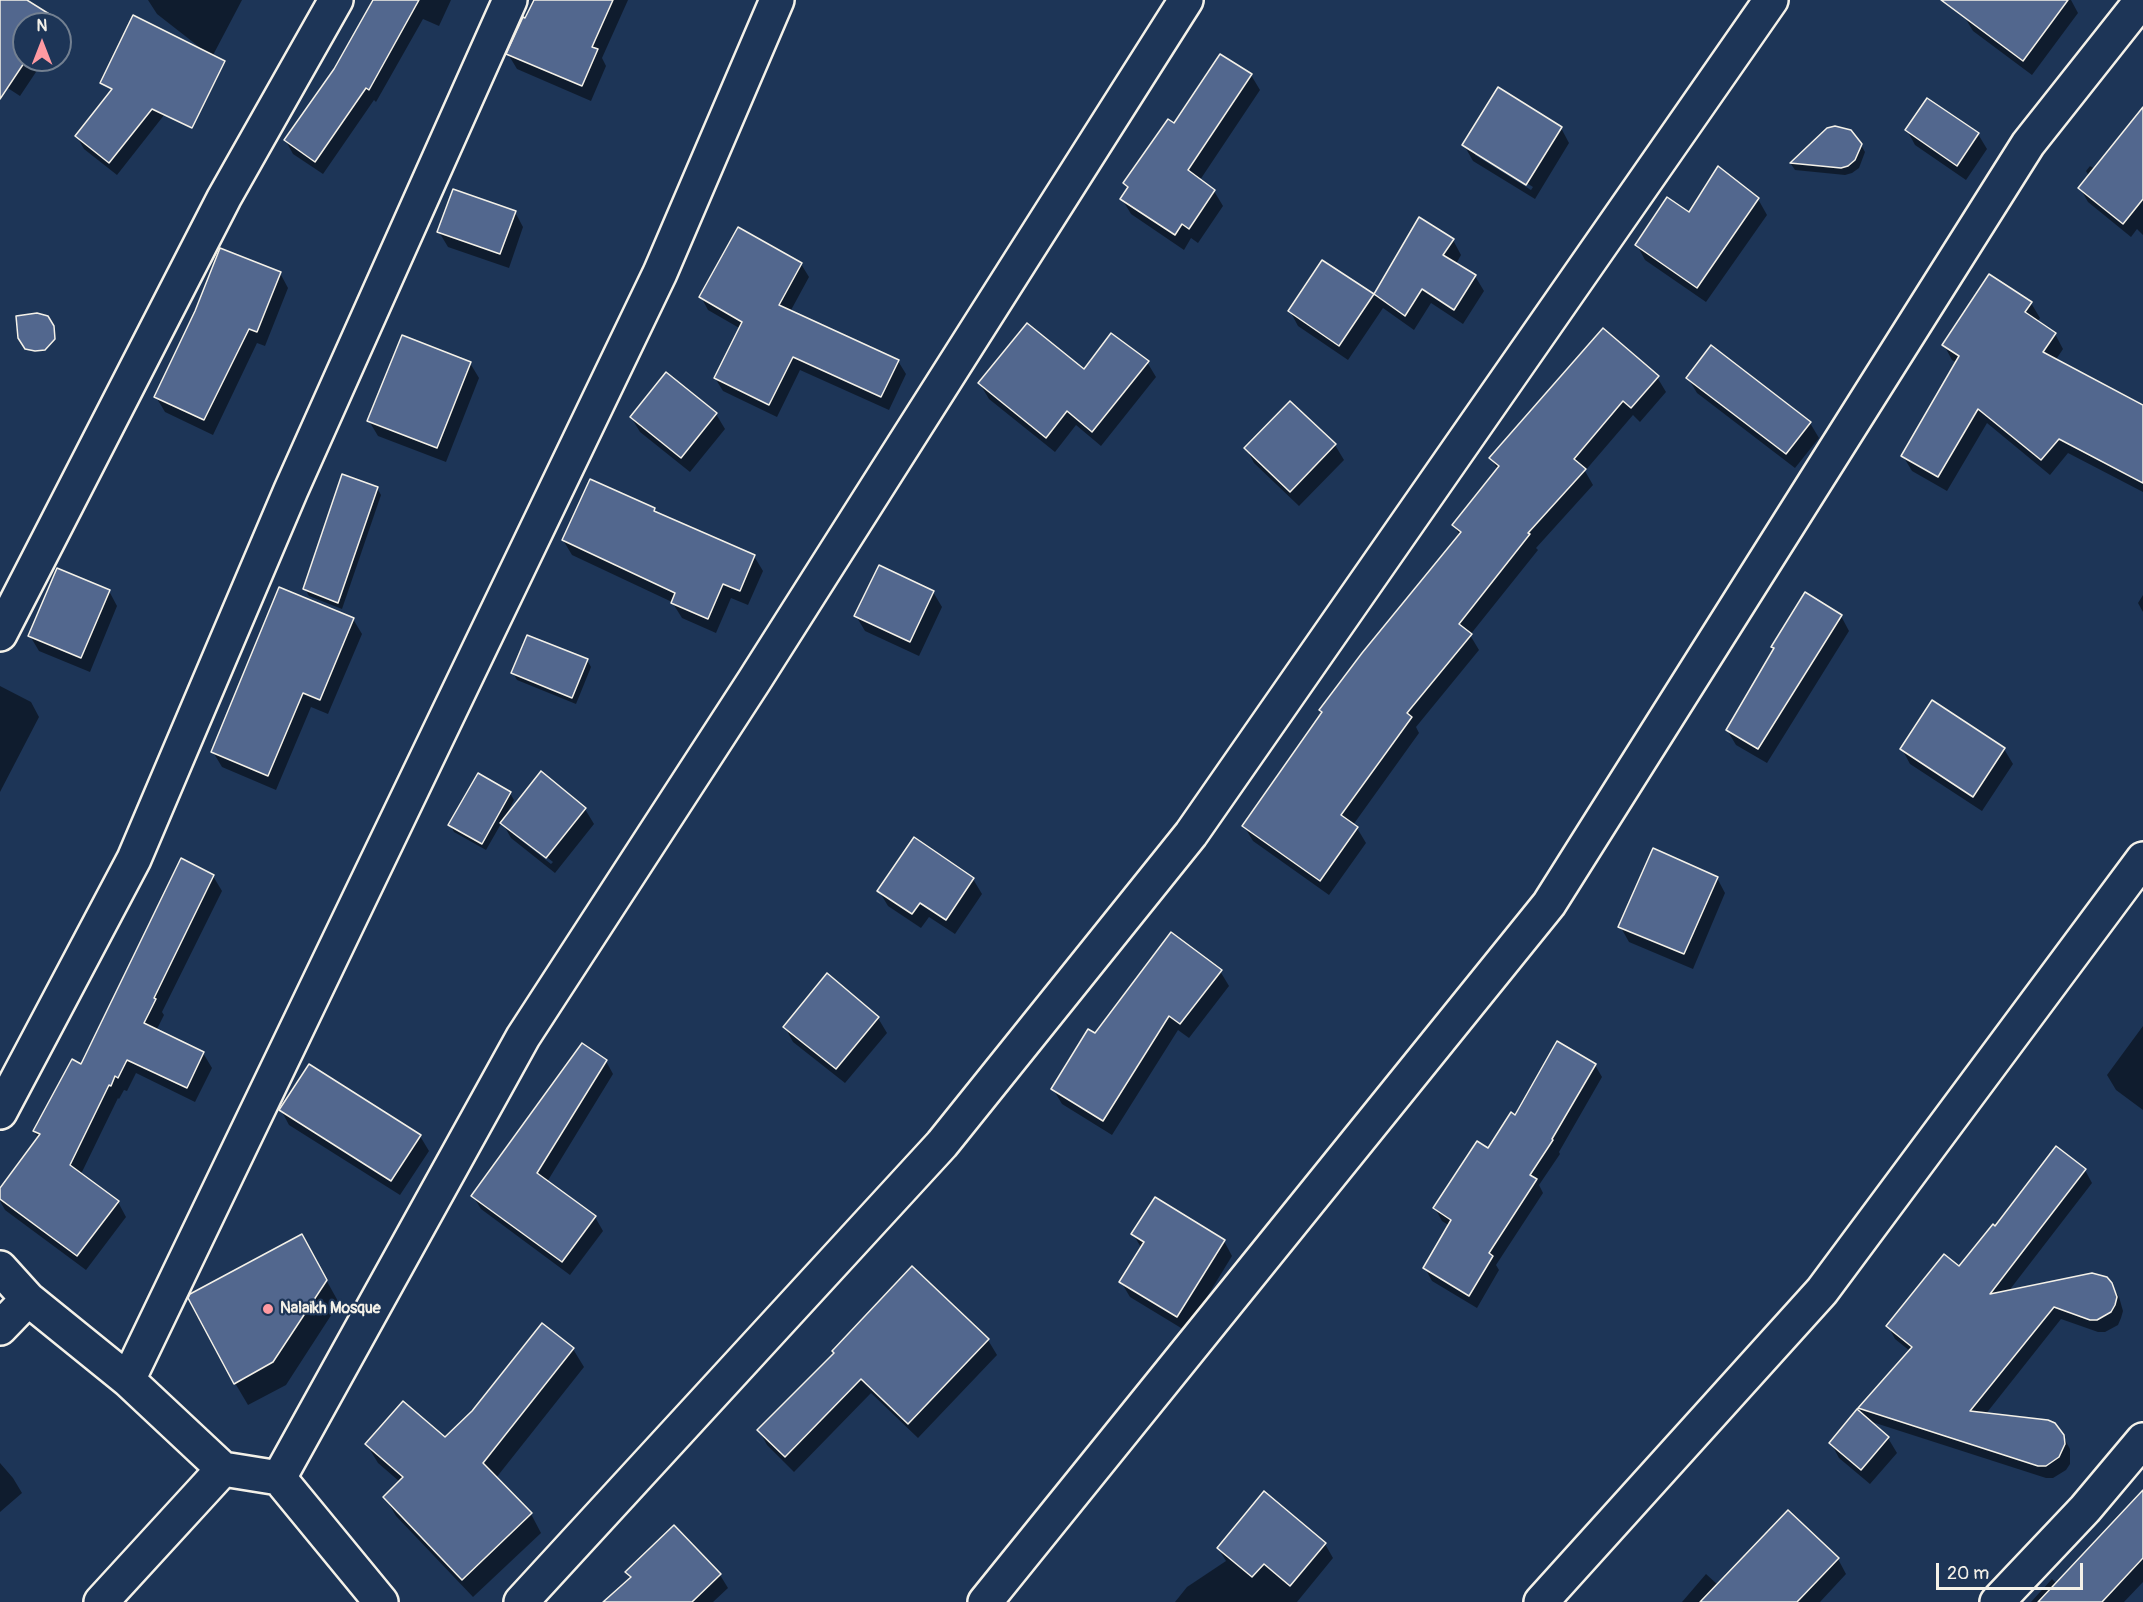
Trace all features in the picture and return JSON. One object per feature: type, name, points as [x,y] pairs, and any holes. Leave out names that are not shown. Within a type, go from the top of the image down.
[{"type":"street","points":[[0,634],[224,198],[336,0]]},
{"type":"street","points":[[0,1112],[134,859],[291,490],[510,0]]},
{"type":"street","points":[[128,1380],[660,273],[777,0]]},
{"type":"street","points":[[279,1478],[523,1037],[754,681],[1186,0]]},
{"type":"street","points":[[521,1602],[942,1144],[1191,834],[1771,0]]},
{"type":"street","points":[[985,1602],[1548,904],[2028,144],[2142,0]]},
{"type":"street","points":[[1541,1602],[1822,1291],[2143,859]]},
{"type":"street","points":[[0,1268],[28,1299],[128,1380],[223,1469],[279,1478],[381,1602]]},
{"type":"street","points":[[0,1328],[28,1299]]},
{"type":"street","points":[[1997,1602],[2085,1509],[2143,1440]]},
{"type":"street","points":[[101,1602],[223,1469]]},
{"type":"building","points":[[0,0],[27,0],[46,12],[12,12],[12,72],[18,72],[0,99]]},
{"type":"building","points":[[373,0],[419,0],[369,90],[366,88],[315,162],[284,140],[334,69]]},
{"type":"building","points":[[534,0],[613,0],[592,47],[598,49],[582,86],[506,54],[523,17],[525,18]]},
{"type":"building","points":[[1941,0],[2068,0],[2023,61]]},
{"type":"building","points":[[133,15],[225,61],[192,128],[152,109],[109,163],[75,136],[112,89],[100,83]]},
{"type":"building","points":[[1220,54],[1252,74],[1188,170],[1215,190],[1189,229],[1182,224],[1175,235],[1120,199],[1128,187],[1123,183],[1168,119],[1174,123]]},
{"type":"building","points":[[1498,87],[1562,127],[1526,185],[1462,145]]},
{"type":"building","points":[[1927,98],[1979,133],[1957,166],[1905,130]]},
{"type":"building","points":[[2143,107],[2143,199],[2123,224],[2078,188]]},
{"type":"building","points":[[1835,126],[1851,130],[1862,144],[1855,160],[1848,166],[1841,168],[1790,163],[1827,128]]},
{"type":"building","points":[[1718,166],[1759,198],[1697,288],[1635,245],[1667,197],[1689,212]]},
{"type":"building","points":[[453,189],[516,211],[500,254],[437,232]]},
{"type":"building","points":[[1419,217],[1454,239],[1443,255],[1476,275],[1454,310],[1422,289],[1405,316],[1374,294]]},
{"type":"building","points":[[738,227],[802,263],[779,305],[899,360],[881,397],[793,357],[769,405],[714,378],[742,322],[699,297]]},
{"type":"building","points":[[220,248],[281,272],[257,332],[249,329],[204,420],[154,397],[195,311]]},
{"type":"building","points":[[1322,260],[1374,294],[1339,346],[1288,311]]},
{"type":"building","points":[[1989,274],[2032,302],[2025,312],[2056,333],[2043,352],[2143,405],[2143,483],[2059,439],[2041,460],[1978,409],[1938,477],[1901,456],[1959,356],[1942,345]]},
{"type":"building","points":[[37,313],[48,316],[54,326],[55,339],[45,350],[35,351],[25,349],[18,338],[16,316]]},
{"type":"building","points":[[1027,323],[1084,369],[1111,333],[1149,361],[1092,432],[1067,411],[1046,438],[978,383]]},
{"type":"building","points":[[1603,328],[1659,376],[1631,408],[1623,401],[1574,459],[1586,469],[1528,533],[1530,534],[1459,624],[1472,634],[1407,713],[1412,717],[1341,815],[1358,827],[1320,881],[1242,826],[1322,712],[1319,710],[1362,653],[1461,532],[1452,525],[1499,466],[1489,458]]},
{"type":"building","points":[[402,335],[471,362],[437,448],[367,421]]},
{"type":"building","points":[[1711,345],[1811,422],[1786,454],[1686,378]]},
{"type":"building","points":[[666,372],[717,413],[681,458],[630,417]]},
{"type":"building","points":[[1290,401],[1336,444],[1290,492],[1244,448]]},
{"type":"building","points":[[342,474],[378,487],[338,603],[303,589]]},
{"type":"building","points":[[590,479],[655,508],[654,511],[755,555],[740,591],[723,584],[708,619],[671,603],[675,593],[562,540]]},
{"type":"building","points":[[879,565],[934,591],[910,642],[854,616]]},
{"type":"building","points":[[57,568],[110,590],[81,658],[28,636]]},
{"type":"building","points":[[279,587],[354,618],[320,700],[303,693],[268,776],[211,752]]},
{"type":"building","points":[[1805,592],[1842,615],[1758,749],[1726,730],[1774,648],[1771,647]]},
{"type":"building","points":[[527,635],[588,659],[572,698],[511,673]]},
{"type":"building","points":[[1932,700],[2005,748],[1973,797],[1900,749]]},
{"type":"building","points":[[541,771],[586,808],[546,858],[500,823]]},
{"type":"building","points":[[478,773],[511,792],[482,844],[448,825]]},
{"type":"building","points":[[914,837],[974,878],[946,920],[920,903],[912,914],[877,891]]},
{"type":"building","points":[[1653,848],[1718,877],[1684,954],[1618,927]]},
{"type":"building","points":[[181,858],[214,875],[144,1023],[204,1052],[187,1088],[127,1060],[118,1078],[115,1076],[111,1086],[109,1085],[70,1165],[119,1201],[77,1256],[0,1199],[0,1188],[40,1134],[33,1131],[72,1059],[81,1064]]},
{"type":"building","points":[[1171,932],[1222,970],[1180,1024],[1169,1016],[1103,1121],[1051,1089],[1088,1029],[1095,1033]]},
{"type":"building","points":[[827,973],[879,1017],[836,1069],[783,1027]]},
{"type":"building","points":[[1557,1041],[1596,1064],[1553,1140],[1530,1175],[1537,1179],[1489,1253],[1493,1256],[1469,1296],[1423,1268],[1451,1220],[1433,1208],[1477,1141],[1488,1148],[1511,1112],[1515,1115]]},
{"type":"building","points":[[582,1043],[607,1060],[537,1173],[596,1216],[562,1262],[471,1196]]},
{"type":"building","points":[[309,1064],[421,1135],[391,1181],[279,1110]]},
{"type":"building","points":[[2056,1146],[2086,1169],[1990,1294],[2092,1273],[2107,1277],[2112,1283],[2117,1297],[2115,1305],[2111,1312],[2097,1320],[2090,1320],[2054,1307],[1970,1411],[2048,1420],[2055,1423],[2064,1435],[2065,1444],[2059,1457],[2046,1466],[2038,1466],[1858,1408],[1912,1347],[1886,1326],[1944,1254],[1959,1266],[1993,1224],[1995,1226]]},
{"type":"building","points":[[1155,1197],[1225,1240],[1177,1317],[1119,1282],[1144,1242],[1131,1234]]},
{"type":"building","name":"Nalaikh Mosque","points":[[302,1234],[327,1280],[273,1362],[234,1384],[188,1298],[190,1294]]},
{"type":"building","points":[[912,1266],[989,1339],[908,1424],[861,1379],[785,1457],[757,1430],[834,1353],[832,1351]]},
{"type":"building","points":[[542,1323],[574,1348],[483,1463],[532,1513],[462,1580],[383,1497],[403,1477],[365,1444],[403,1401],[445,1437],[472,1411]]},
{"type":"building","points":[[1857,1409],[1889,1437],[1861,1470],[1829,1443]]},
{"type":"building","points":[[2143,1490],[2143,1558],[2102,1602],[2038,1602]]},
{"type":"building","points":[[1264,1491],[1326,1543],[1290,1586],[1264,1564],[1252,1577],[1217,1548]]},
{"type":"building","points":[[1788,1510],[1839,1558],[1797,1602],[1700,1602]]},
{"type":"building","points":[[674,1525],[721,1574],[692,1602],[603,1602],[631,1577],[625,1572]]},
{"type":"place","name":"Nalaikh Mosque","points":[[268,1309]]}]
